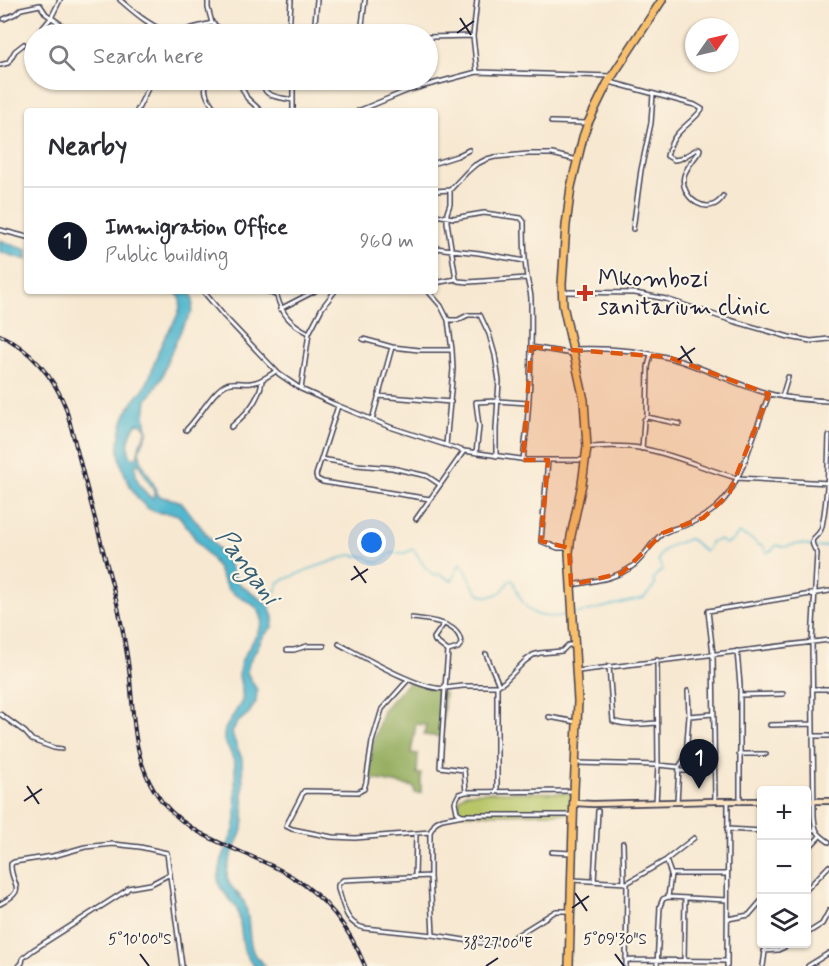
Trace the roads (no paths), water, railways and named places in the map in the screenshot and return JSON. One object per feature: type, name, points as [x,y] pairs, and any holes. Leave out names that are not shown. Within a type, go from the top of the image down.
[{"type":"highway","points":[[570,966],[578,701],[569,548],[587,447],[584,400],[563,305],[566,225],[576,160],[588,123],[610,78],[658,2]]},
{"type":"street","points":[[46,24],[60,0]]},
{"type":"street","points":[[120,0],[150,24]]},
{"type":"street","points":[[208,0],[212,23],[208,24]]},
{"type":"street","points":[[290,24],[291,0]]},
{"type":"street","points":[[315,24],[316,0]]},
{"type":"street","points":[[362,24],[365,0]]},
{"type":"street","points":[[477,0],[472,36],[477,72]]},
{"type":"street","points":[[4,19],[21,9],[40,6],[46,14],[60,24]]},
{"type":"street","points":[[438,37],[472,36]]},
{"type":"street","points":[[0,65],[8,63],[15,51],[24,44]]},
{"type":"street","points":[[438,82],[477,72],[610,78],[653,94],[695,105],[702,109],[677,133],[671,142],[667,156],[674,160],[680,159],[699,148],[699,152],[685,175],[686,191],[699,204],[708,207],[719,203],[723,196]]},
{"type":"street","points":[[138,108],[147,90]]},
{"type":"street","points":[[206,90],[215,108]]},
{"type":"street","points":[[243,90],[247,98],[258,108]]},
{"type":"street","points":[[266,90],[274,96],[293,100]]},
{"type":"street","points":[[293,90],[293,108]]},
{"type":"street","points":[[365,108],[409,90]]},
{"type":"street","points":[[633,229],[641,170],[651,123],[653,94]]},
{"type":"street","points":[[551,122],[588,123]]},
{"type":"street","points":[[438,162],[470,150]]},
{"type":"street","points":[[456,279],[447,217],[450,190],[466,172],[487,159],[528,154],[552,154],[576,160]]},
{"type":"street","points":[[438,191],[450,190]]},
{"type":"street","points":[[438,216],[454,218],[484,213],[521,218],[524,222],[525,261],[531,296],[531,347],[523,460]]},
{"type":"street","points":[[0,230],[24,236]]},
{"type":"street","points":[[438,248],[525,261]]},
{"type":"street","points":[[438,283],[456,279],[469,282],[527,278]]},
{"type":"street","points":[[562,292],[635,294],[666,299],[789,337],[811,341],[829,339]]},
{"type":"street","points":[[206,294],[276,371],[301,389],[338,406],[464,451],[523,460],[586,460]]},
{"type":"street","points":[[273,294],[277,296],[280,309],[299,328],[309,333]]},
{"type":"street","points":[[280,309],[309,294]]},
{"type":"street","points":[[301,389],[309,333],[322,308],[333,294]]},
{"type":"street","points":[[431,294],[441,306],[448,320],[452,350],[453,369],[446,445]]},
{"type":"street","points":[[448,320],[458,320],[468,315],[480,315],[489,334],[499,381],[496,456]]},
{"type":"street","points":[[363,339],[392,347],[452,350]]},
{"type":"street","points":[[372,420],[392,347]]},
{"type":"street","points":[[531,347],[572,351],[585,348],[668,357],[696,365],[769,394],[829,401]]},
{"type":"street","points":[[642,449],[644,420],[647,417],[648,367],[651,354]]},
{"type":"street","points":[[186,430],[218,391],[229,383],[262,381],[276,371]]},
{"type":"street","points":[[782,397],[788,377]]},
{"type":"street","points":[[231,427],[244,417],[255,403],[262,381]]},
{"type":"street","points":[[571,585],[622,573],[634,565],[663,533],[703,518],[723,502],[743,466],[769,394]]},
{"type":"street","points":[[378,396],[450,402]]},
{"type":"street","points":[[476,453],[479,427],[476,402],[497,401],[528,404]]},
{"type":"street","points":[[338,406],[317,479],[323,482],[430,499]]},
{"type":"street","points":[[647,417],[680,424]]},
{"type":"street","points":[[829,436],[829,483],[821,531],[812,540],[817,553],[812,642],[815,830],[829,842]]},
{"type":"street","points":[[587,447],[642,449],[668,455],[737,478],[829,483]]},
{"type":"street","points":[[416,519],[464,451]]},
{"type":"street","points":[[321,459],[392,468],[427,476],[439,484]]},
{"type":"street","points":[[548,460],[541,541],[558,548],[569,548]]},
{"type":"street","points":[[715,801],[713,654],[708,611],[829,591]]},
{"type":"street","points":[[412,618],[434,621],[454,628],[461,639],[461,644],[458,648],[448,651]]},
{"type":"street","points":[[443,625],[434,638],[448,651]]},
{"type":"street","points":[[576,671],[829,640]]},
{"type":"street","points":[[339,644],[408,680],[440,690],[463,686],[498,685],[533,655],[562,651],[568,645],[574,645]]},
{"type":"street","points":[[287,650],[307,646],[324,646]]},
{"type":"street","points":[[448,651],[440,768],[464,770],[466,792]]},
{"type":"street","points":[[737,651],[740,695],[740,802]]},
{"type":"street","points":[[486,654],[498,685],[497,791]]},
{"type":"street","points":[[656,803],[657,660]]},
{"type":"street","points":[[609,666],[613,721],[628,724],[657,723]]},
{"type":"street","points":[[408,680],[382,709],[372,742],[364,789],[358,792],[304,792],[286,826],[332,837],[355,838],[430,832]]},
{"type":"street","points":[[812,689],[829,689]]},
{"type":"street","points":[[676,802],[679,769],[686,756],[688,691]]},
{"type":"street","points":[[740,695],[783,694]]},
{"type":"street","points":[[0,714],[32,740],[62,749]]},
{"type":"street","points":[[689,716],[713,714]]},
{"type":"street","points":[[549,717],[577,722]]},
{"type":"street","points":[[770,725],[813,724]]},
{"type":"street","points":[[813,736],[829,736]]},
{"type":"street","points":[[739,754],[766,754]]},
{"type":"street","points":[[576,764],[658,765],[696,771]]},
{"type":"street","points":[[463,815],[457,812],[455,802],[459,794],[466,792],[574,791]]},
{"type":"street","points":[[811,800],[829,801]]},
{"type":"street","points":[[574,803],[757,801]]},
{"type":"street","points":[[626,960],[727,964],[728,802]]},
{"type":"street","points":[[594,882],[598,811]]},
{"type":"street","points":[[433,935],[430,832],[435,822],[463,815],[574,815]]},
{"type":"street","points":[[727,829],[757,831]]},
{"type":"street","points":[[414,877],[416,834]]},
{"type":"street","points":[[811,846],[820,836]]},
{"type":"street","points":[[572,880],[626,883],[666,860],[694,838]]},
{"type":"street","points":[[623,843],[626,883],[626,966]]},
{"type":"street","points":[[0,904],[15,895],[16,882],[10,868],[14,862],[53,856],[85,847],[113,844],[167,853],[182,966]]},
{"type":"street","points":[[552,852],[573,853]]},
{"type":"street","points":[[666,860],[671,874],[668,897]]},
{"type":"street","points":[[811,886],[828,868]]},
{"type":"street","points":[[19,966],[23,958],[33,950],[129,888],[151,884],[170,874]]},
{"type":"street","points":[[671,874],[727,874]]},
{"type":"street","points":[[430,876],[343,880],[338,885],[338,889],[348,917],[356,926],[483,943],[506,942],[556,911],[572,911]]},
{"type":"street","points":[[657,966],[660,906],[663,899],[668,897],[727,900]]},
{"type":"street","points":[[684,961],[685,898]]},
{"type":"street","points":[[728,919],[749,915],[757,906]]},
{"type":"street","points":[[811,931],[822,924],[829,911]]},
{"type":"street","points":[[762,966],[765,948]]},
{"type":"street","points":[[764,951],[782,948]]},
{"type":"street","points":[[808,966],[829,954]]},
{"type":"water","points":[[0,240],[24,249],[24,259],[0,252]]},
{"type":"water","points":[[177,294],[192,295],[192,312],[168,359],[162,378],[147,400],[145,416],[147,429],[147,431],[147,434],[139,451],[142,463],[158,495],[182,503],[227,560],[238,583],[263,601],[269,607],[273,617],[272,627],[263,637],[248,665],[247,673],[257,690],[256,702],[232,732],[242,759],[244,820],[227,870],[229,883],[242,899],[246,909],[253,951],[266,966],[253,966],[244,951],[237,909],[220,887],[218,879],[222,859],[236,819],[235,764],[224,741],[225,729],[242,701],[240,667],[262,620],[253,605],[227,588],[212,560],[178,515],[154,512],[139,500],[122,468],[119,452],[125,416],[148,381],[180,303],[180,297]],"holes":[[[140,423],[147,431],[140,444],[137,457],[133,459],[129,451],[129,442],[136,424]],[[138,463],[155,494],[153,498],[138,482],[136,464]]]},
{"type":"waterway","points":[[575,614],[644,598],[655,585],[653,579],[663,570],[658,560],[662,553],[669,547],[689,539],[705,551],[710,542],[720,540],[726,544],[739,533],[758,545],[763,545],[766,552],[771,551],[777,545],[783,547],[794,544],[818,547],[829,545]]},
{"type":"waterway","name":"Pangani","points":[[270,610],[279,582],[307,570],[350,555],[367,557],[379,563],[391,553],[405,553],[413,549],[434,575],[440,574],[452,581],[460,563],[475,589],[484,596],[497,594],[509,581],[513,580],[522,601],[533,612],[548,617],[570,615]]},
{"type":"railway","points":[[0,335],[21,348],[40,365],[55,385],[66,408],[118,607],[128,661],[138,750],[154,790],[167,807],[198,832],[273,866],[304,884],[336,915],[352,939],[365,966]]},
{"type":"place","name":"Mkombozi sanitarium clinic","points":[[585,293]]},
{"type":"place","name":"Immigration Office","points":[[699,789]]}]
